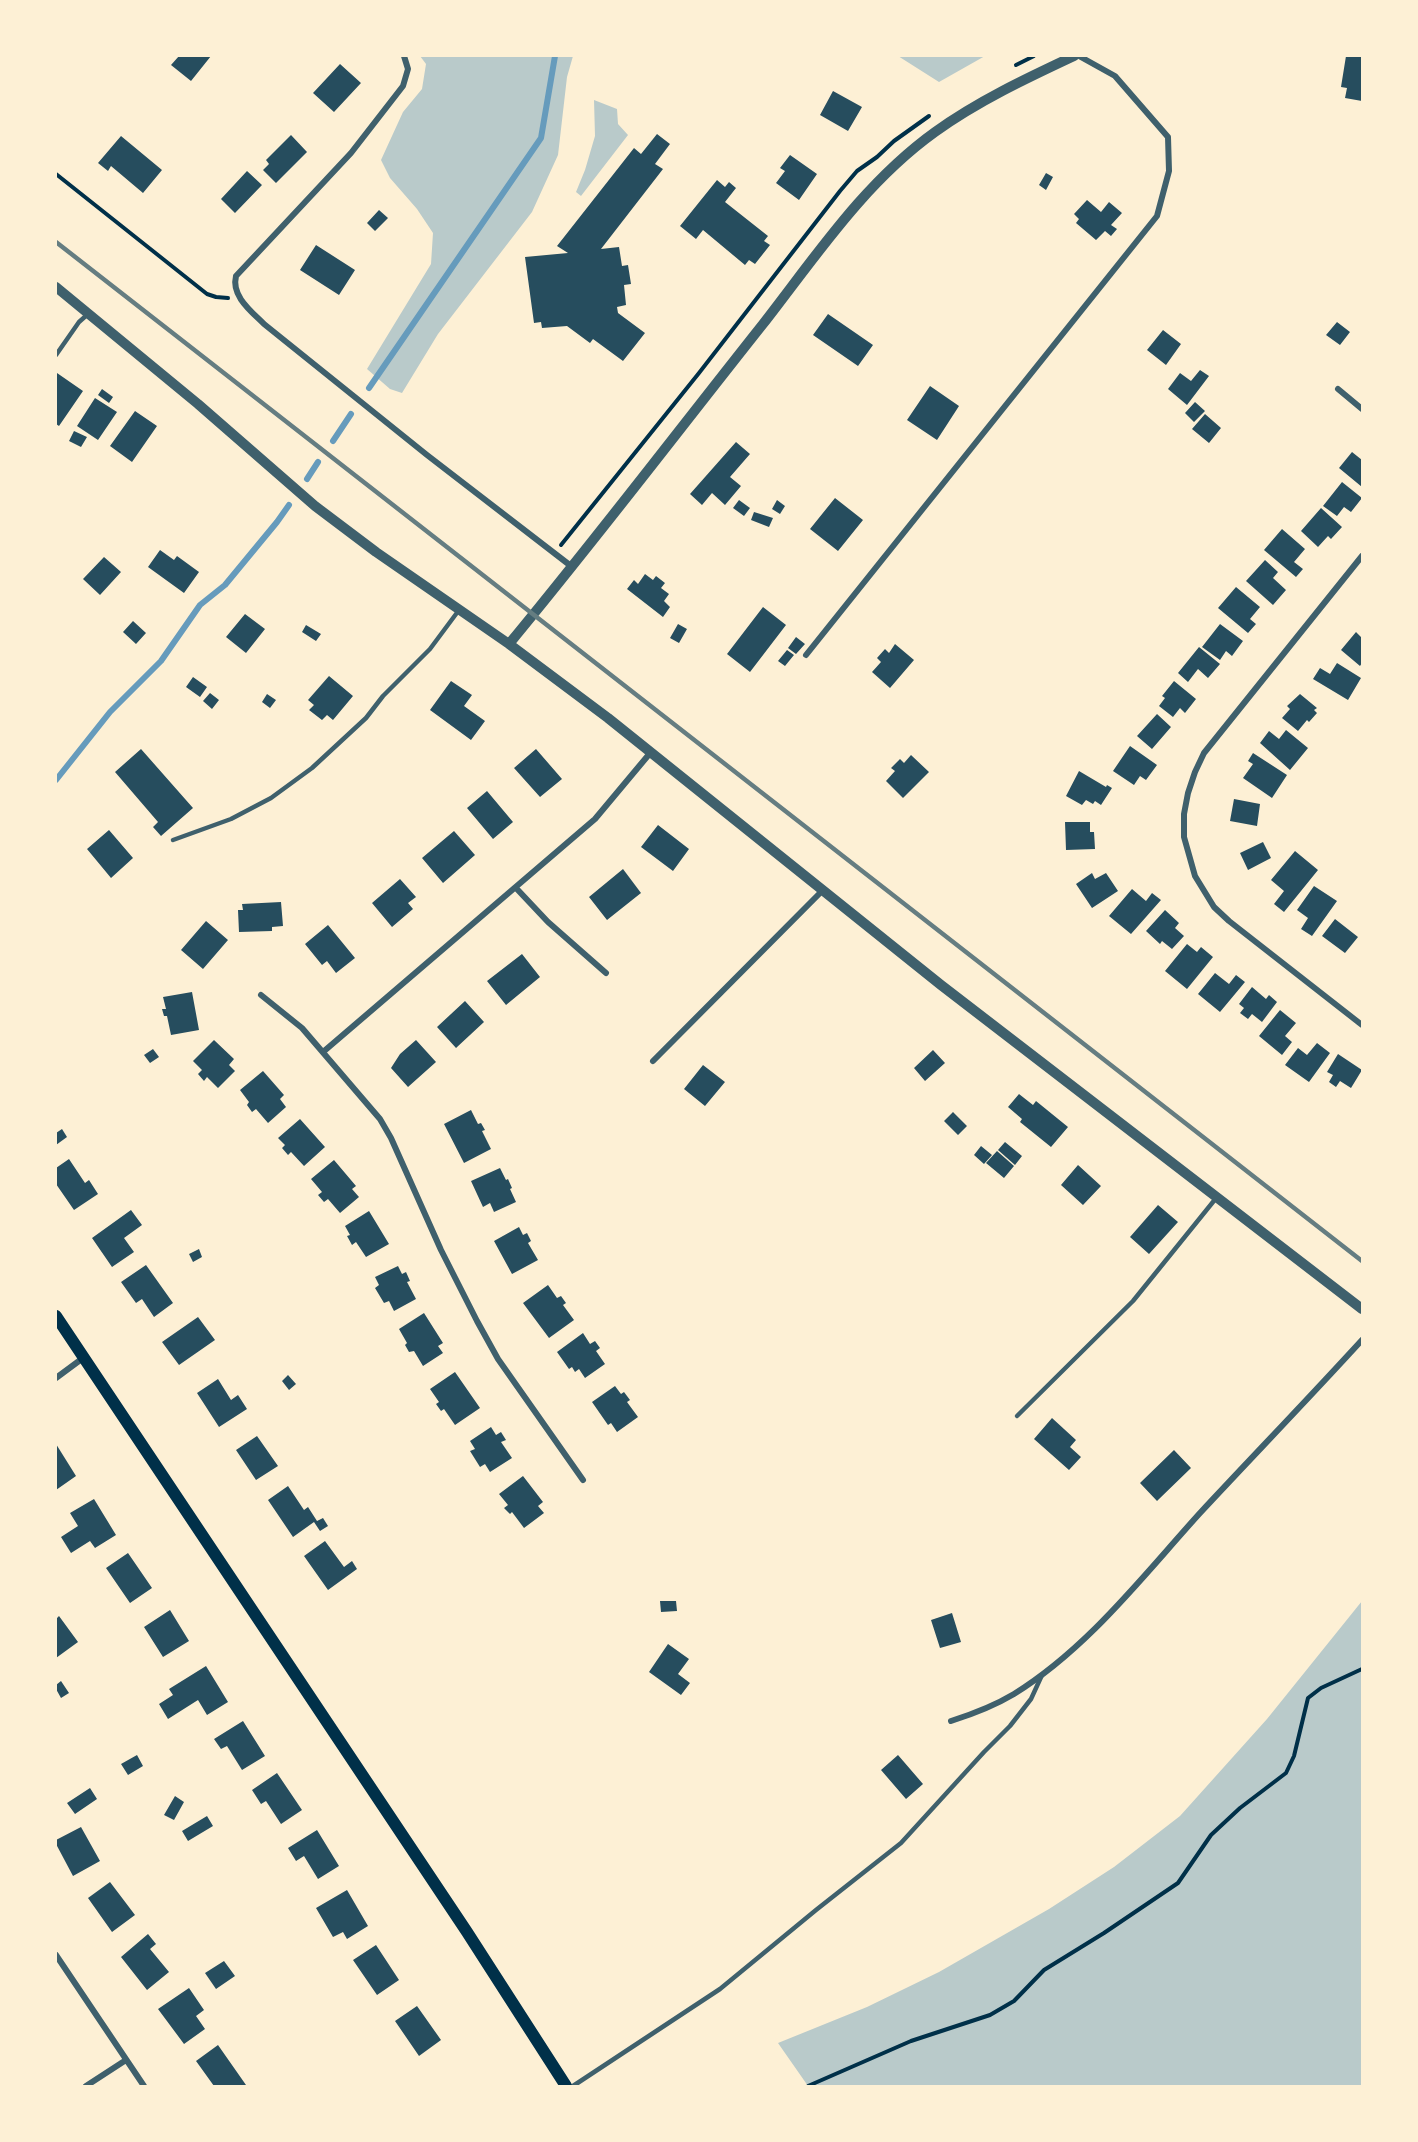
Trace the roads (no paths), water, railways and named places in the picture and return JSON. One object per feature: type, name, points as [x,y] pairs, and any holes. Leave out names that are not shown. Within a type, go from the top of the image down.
[{"type":"main road","points":[[56,1316],[460,1922],[566,2086]]},
{"type":"street","points":[[404,56],[408,69],[403,86],[351,153],[236,276],[235,282],[240,298],[264,324],[427,455],[571,566]]},
{"type":"street","points":[[509,644],[765,321],[841,220],[867,192],[943,126],[1015,84],[1074,56]]},
{"type":"street","points":[[806,655],[1157,216],[1169,171],[1168,137],[1115,76],[1079,56]]},
{"type":"street","points":[[56,287],[198,404],[315,507],[509,644],[651,752],[941,985],[1362,1309]]},
{"type":"street","points":[[1338,389],[1362,409]]},
{"type":"street","points":[[1362,556],[1204,753],[1188,793],[1184,814],[1184,837],[1195,876],[1214,907],[1362,1025]]},
{"type":"street","points":[[323,1052],[595,819],[651,752]]},
{"type":"street","points":[[516,888],[548,922],[606,974]]},
{"type":"street","points":[[653,1061],[823,889]]},
{"type":"street","points":[[261,994],[302,1028],[380,1119],[396,1148],[441,1250],[487,1340],[583,1480]]},
{"type":"street","points":[[951,1721],[1012,1695],[1064,1658],[1104,1619],[1362,1340]]},
{"type":"street","points":[[56,1378],[83,1358]]},
{"type":"street","points":[[56,1955],[144,2086]]},
{"type":"street","points":[[86,2086],[126,2060]]},
{"type":"lane","points":[[56,354],[88,314]]},
{"type":"lane","points":[[173,840],[231,819],[271,798],[312,768],[366,718],[382,696],[430,649],[459,610]]},
{"type":"lane","points":[[1017,1416],[1133,1301],[1217,1197]]},
{"type":"lane","points":[[573,2086],[720,1989],[901,1843],[1010,1726],[1031,1699],[1042,1675]]},
{"type":"waterway","points":[[369,388],[541,138],[555,56]]},
{"type":"waterway","points":[[333,441],[351,414]]},
{"type":"waterway","points":[[307,479],[318,462]]},
{"type":"waterway","points":[[56,780],[110,712],[161,661],[200,605],[225,585],[289,505]]},
{"type":"railway","points":[[56,242],[1362,1261]]}]
